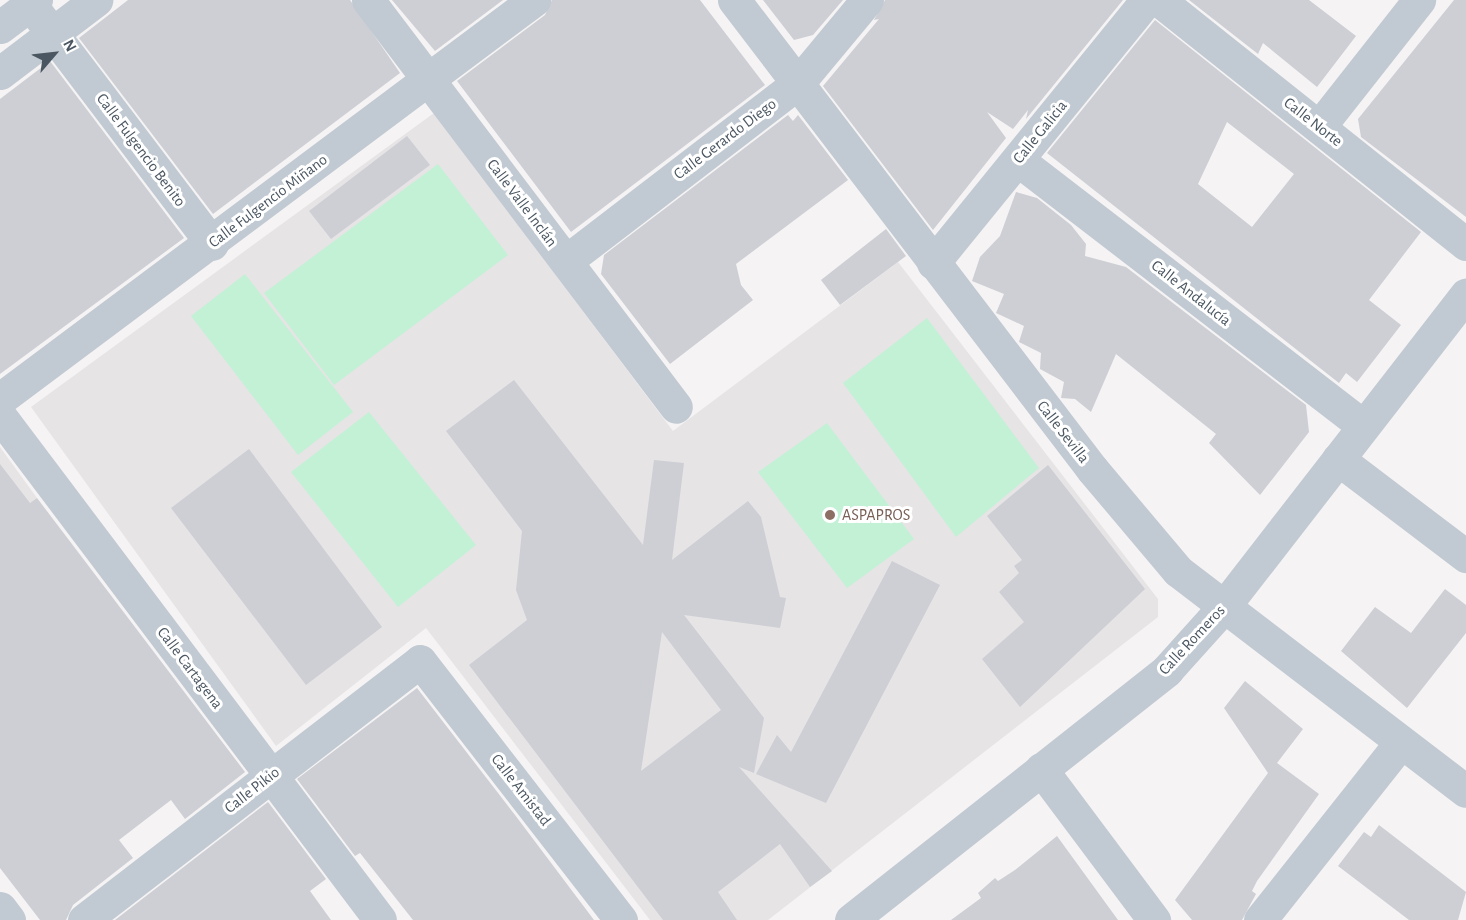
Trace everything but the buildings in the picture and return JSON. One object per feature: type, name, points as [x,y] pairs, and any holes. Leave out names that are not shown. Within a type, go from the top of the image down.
[{"type":"street","points":[[0,73],[96,0]]},
{"type":"street","name":"Calle Valle Inclán","points":[[368,0],[676,407]]},
{"type":"street","name":"Calle Fulgencio Miñano","points":[[0,399],[212,244],[534,0]]},
{"type":"street","name":"Calle Sevilla","points":[[734,0],[1092,469],[1178,571],[1222,609],[1466,791]]},
{"type":"street","name":"Calle Gerardo Diego","points":[[566,261],[798,83],[867,0]]},
{"type":"street","name":"Calle Galicia","points":[[933,263],[1147,0]]},
{"type":"street","name":"Calle Norte","points":[[1159,0],[1466,244]]},
{"type":"street","points":[[1320,127],[1419,0]]},
{"type":"street","points":[[0,27],[31,1]]},
{"type":"street","name":"Calle Fulgencio Benito","points":[[31,1],[52,33],[212,244]]},
{"type":"street","name":"Calle Andalucía","points":[[1018,160],[1364,426]]},
{"type":"street","name":"Calle Romeros","points":[[863,917],[1041,769],[1167,669],[1222,609],[1466,294]]},
{"type":"street","name":"Calle Cartagena","points":[[0,416],[380,920]]},
{"type":"street","points":[[1338,459],[1466,556]]},
{"type":"street","name":"Calle Pikio","points":[[84,920],[420,661]]},
{"type":"street","name":"Calle Amistad","points":[[420,661],[621,920]]},
{"type":"street","points":[[1260,920],[1401,742]]},
{"type":"street","points":[[1041,769],[1154,920]]},
{"type":"street","points":[[0,908],[9,920]]},
{"type":"shaded area","points":[[434,113],[673,431],[898,262],[1158,599],[1158,617],[768,920],[650,920],[426,628],[276,746],[31,407]]},
{"type":"shaded area","points":[[0,447],[37,498],[0,526]]},
{"type":"green space","points":[[438,164],[508,255],[334,385],[264,293]]},
{"type":"green space","points":[[245,274],[353,412],[298,455],[191,316]]},
{"type":"green space","points":[[927,318],[1039,468],[956,537],[843,383]]},
{"type":"green space","points":[[369,412],[476,545],[398,607],[291,472]]},
{"type":"green space","points":[[827,423],[914,539],[847,588],[758,472]]},
{"type":"place","name":"ASPAPROS","points":[[830,515]]}]
